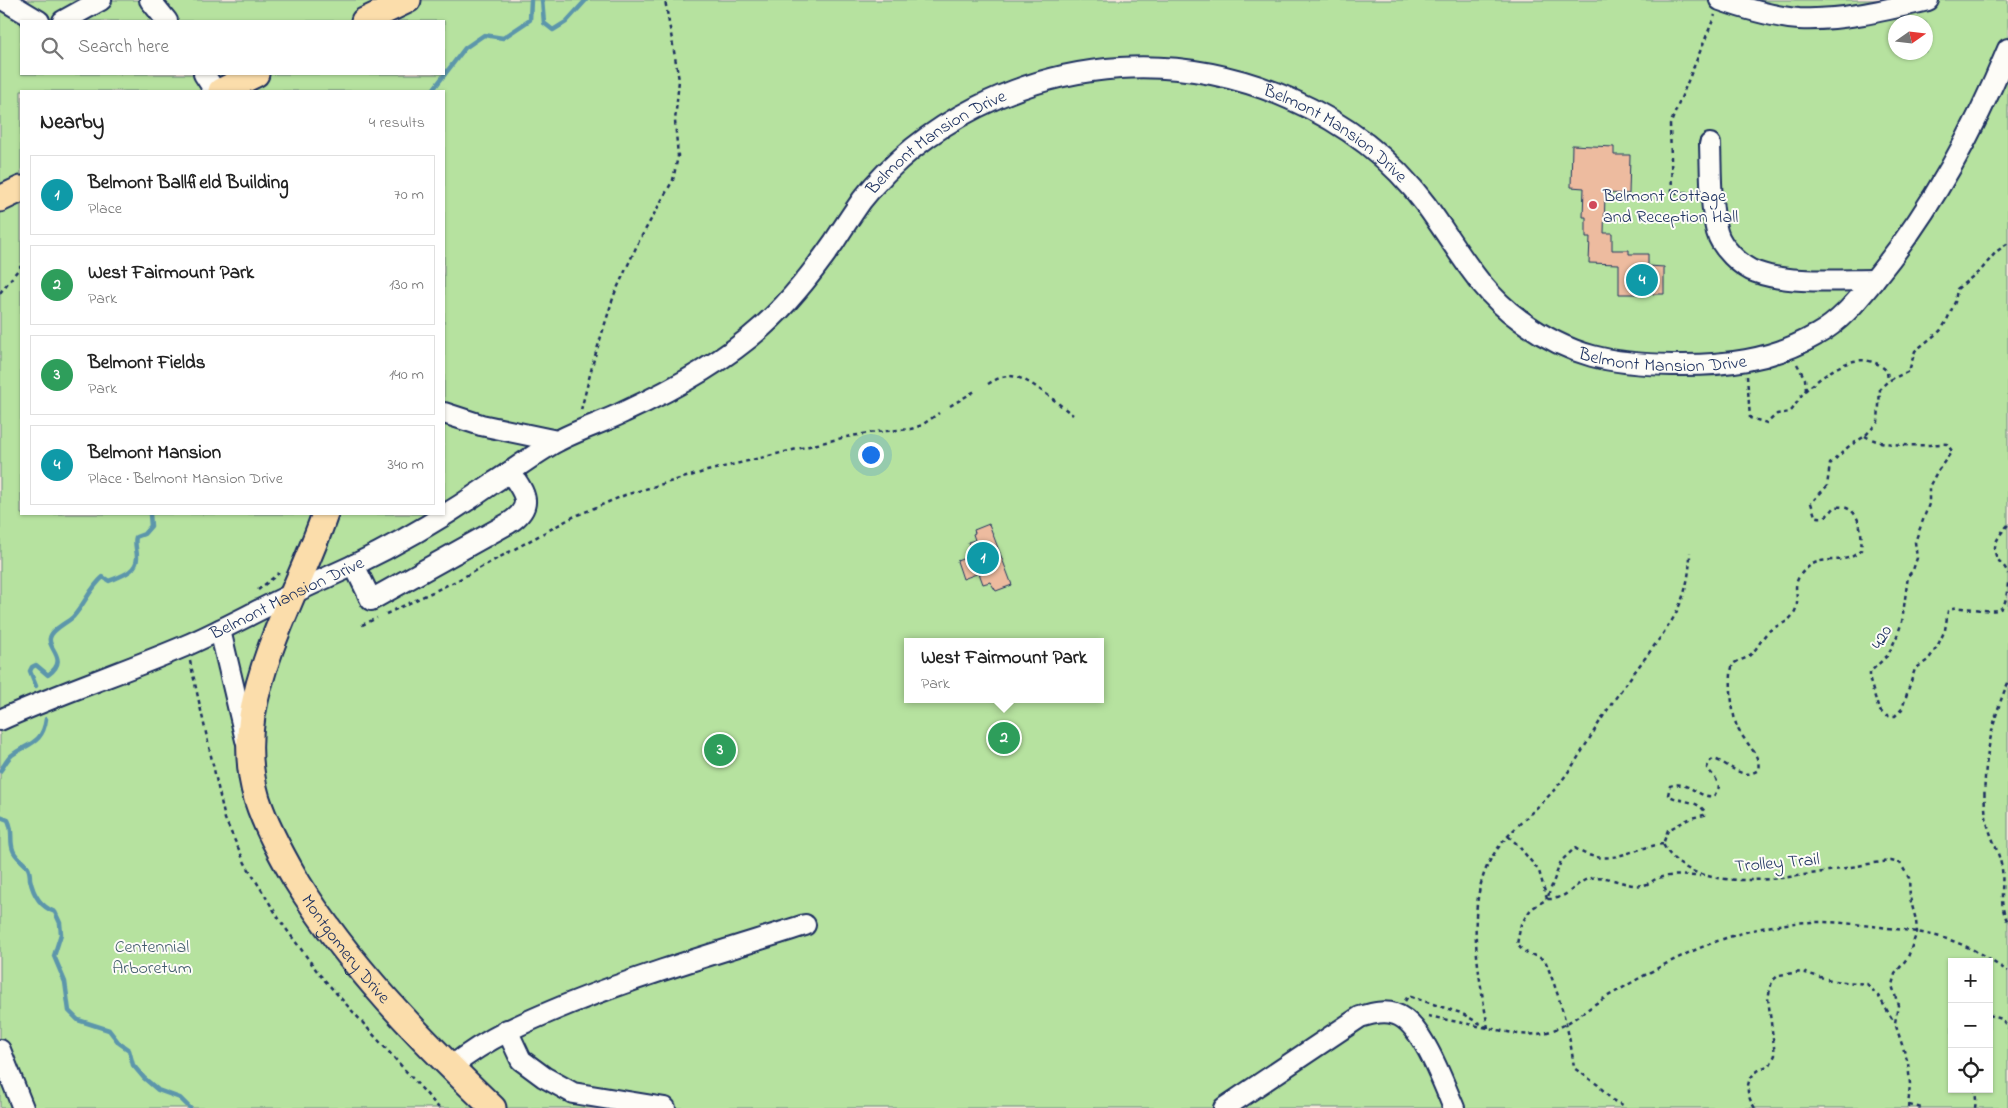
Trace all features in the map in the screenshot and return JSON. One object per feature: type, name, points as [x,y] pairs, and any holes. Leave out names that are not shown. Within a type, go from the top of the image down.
[{"type":"main road","points":[[366,20],[408,0]]},
{"type":"main road","points":[[223,90],[254,75]]},
{"type":"main road","points":[[0,199],[20,189]]},
{"type":"main road","name":"Montgomery Drive","points":[[325,515],[293,593],[252,715],[250,758],[257,798],[286,863],[304,893],[365,974],[451,1067],[493,1108]]},
{"type":"street","points":[[4,0],[37,20]]},
{"type":"street","points":[[64,20],[101,0]]},
{"type":"street","points":[[150,0],[166,20]]},
{"type":"street","points":[[1721,0],[1768,15],[1799,18],[1845,17],[1893,9],[1928,0]]},
{"type":"street","name":"Belmont Mansion Drive","points":[[445,513],[557,441],[624,412],[674,387],[714,363],[759,330],[776,313],[816,267],[864,196],[904,157],[944,126],[988,101],[1036,83],[1063,75],[1117,68],[1175,68],[1228,77],[1282,95],[1360,140],[1399,174],[1425,204],[1470,272],[1498,303],[1540,334],[1562,347],[1585,355],[1626,363],[1697,366],[1746,362],[1764,358],[1791,348],[1831,326],[1874,280],[1905,239],[1959,154],[2008,49]]},
{"type":"street","points":[[205,75],[214,90]]},
{"type":"street","points":[[1710,144],[1712,192],[1717,234],[1729,253],[1755,272],[1794,279],[1874,280]]},
{"type":"street","points":[[445,413],[481,425],[557,441]]},
{"type":"street","points":[[354,565],[371,600],[501,527],[519,516],[524,509],[523,493],[510,472]]},
{"type":"street","name":"Belmont Mansion Drive","points":[[0,720],[220,630],[354,565],[443,515]]},
{"type":"street","name":"Montgomery Drive","points":[[220,630],[250,758]]},
{"type":"street","points":[[451,1067],[467,1054],[507,1030],[619,984],[804,925]]},
{"type":"street","points":[[1224,1108],[1360,1017],[1384,1012],[1396,1014],[1409,1024],[1423,1041],[1454,1108]]},
{"type":"street","points":[[507,1030],[521,1060],[544,1077],[573,1092],[665,1108]]},
{"type":"street","points":[[0,1050],[23,1108]]},
{"type":"path","points":[[578,433],[581,409],[614,294],[639,241],[673,180],[678,156],[676,111],[679,80],[665,0]]},
{"type":"path","points":[[1712,192],[1672,193],[1670,125],[1721,0]]},
{"type":"path","points":[[1625,1108],[1623,1105],[1612,1100],[1598,1085],[1574,1068],[1572,1043],[1559,996],[1545,960],[1523,951],[1517,944],[1522,924],[1532,909],[1547,899],[1561,861],[1575,848],[1584,854],[1599,858],[1617,857],[1648,846],[1663,844],[1668,830],[1691,818],[1704,815],[1705,812],[1697,804],[1674,799],[1668,795],[1670,786],[1681,784],[1691,787],[1708,797],[1714,796],[1719,787],[1716,778],[1708,768],[1708,762],[1713,759],[1740,772],[1755,773],[1758,770],[1758,759],[1737,728],[1729,679],[1730,670],[1733,664],[1752,654],[1771,629],[1789,620],[1796,607],[1796,582],[1802,573],[1812,564],[1821,561],[1849,559],[1861,550],[1862,530],[1853,512],[1840,506],[1835,507],[1827,516],[1820,518],[1815,516],[1811,503],[1828,486],[1830,464],[1848,447],[1865,436],[1878,422],[1880,415],[1880,389],[1888,381],[1908,371],[1915,351],[1940,331],[1946,322],[1958,289],[1981,270],[1996,252],[2008,243]]},
{"type":"path","points":[[0,293],[20,267]]},
{"type":"path","points":[[1791,348],[1798,368],[1805,379],[1806,390]]},
{"type":"path","points":[[1746,362],[1750,418],[1767,423],[1777,414],[1790,412],[1806,390],[1844,363],[1858,360],[1872,361],[1884,367],[1887,371],[1888,381]]},
{"type":"path","points":[[988,384],[1004,376],[1020,378],[1073,415]]},
{"type":"path","points":[[950,406],[975,391]]},
{"type":"path","points":[[362,625],[458,580],[573,517],[625,495],[677,479],[846,437],[911,429],[922,425],[939,413]]},
{"type":"path","name":"420","points":[[1865,436],[1869,439],[1890,444],[1916,446],[1947,444],[1952,451],[1929,487],[1930,504],[1915,542],[1917,558],[1913,570],[1908,576],[1902,622],[1897,636],[1888,654],[1870,672],[1870,681],[1879,710],[1883,714],[1891,717],[1895,716],[1902,709],[1915,669],[1928,660],[1945,630],[1948,611],[1955,608],[1972,608],[1991,612],[1999,610],[2005,602],[2008,583]]},
{"type":"path","points":[[2008,525],[1997,540],[1994,550],[1995,555],[2008,574]]},
{"type":"path","points":[[1488,1028],[1476,953],[1479,898],[1483,875],[1493,854],[1508,836],[1563,779],[1609,708],[1671,622],[1678,611],[1687,585],[1690,552]]},
{"type":"path","points":[[253,593],[269,582],[282,568]]},
{"type":"path","points":[[2008,683],[1997,709],[1992,731],[1985,803],[1990,834],[2000,858],[2003,879],[2003,909],[2008,922]]},
{"type":"path","points":[[1508,836],[1539,871],[1547,899]]},
{"type":"path","name":"Trolley Trail","points":[[1663,844],[1669,855],[1702,876],[1741,881],[1790,878],[1858,865],[1891,861],[1900,863],[1909,878],[1910,898],[1917,932]]},
{"type":"path","points":[[1547,899],[1558,900],[1590,878],[1603,877],[1627,884],[1644,885],[1658,878],[1673,875],[1702,876]]},
{"type":"path","points":[[1426,1016],[1532,1036],[1544,1034],[1566,1025],[1588,1009],[1655,969],[1692,950],[1753,930],[1789,923],[1821,922],[1917,932],[1946,939],[1970,948],[2008,972]]},
{"type":"path","points":[[1895,1022],[1898,1005],[1892,985],[1894,974],[1908,957],[1917,932]]},
{"type":"path","points":[[1755,1108],[1748,1095],[1749,1079],[1756,1070],[1770,1065],[1775,1054],[1768,998],[1772,981],[1779,975],[1802,972],[1834,981],[1867,984],[1879,997],[1895,1022],[1908,1063],[1910,1084],[1908,1106],[1922,1108]]},
{"type":"path","points":[[1408,996],[1461,1013],[1488,1028]]},
{"type":"path","points":[[1993,1016],[2002,1019],[2008,1028]]},
{"type":"path","points":[[1975,1093],[1975,1108]]},
{"type":"green space","name":"Centennial Arboretum","points":[[0,0],[2008,0],[2008,1108],[0,1108]]},
{"type":"building","name":"Belmont Cottage and Reception Hall","points":[[1572,145],[1614,147],[1614,155],[1630,155],[1629,194],[1605,193],[1604,233],[1612,233],[1612,250],[1629,250],[1629,254],[1648,254],[1648,266],[1664,267],[1664,294],[1619,294],[1619,264],[1589,263],[1590,237],[1586,237],[1586,217],[1583,217],[1584,188],[1571,187]]},
{"type":"building","points":[[989,524],[1012,585],[996,591],[990,582],[983,584],[979,573],[963,579],[957,561],[973,555],[968,542],[975,540],[974,530]]},
{"type":"waterway","points":[[445,74],[465,48],[484,35],[503,38],[530,20],[531,0]]},
{"type":"waterway","points":[[542,0],[544,23],[553,30],[566,22],[586,0]]},
{"type":"waterway","points":[[433,90],[444,75]]},
{"type":"waterway","points":[[36,686],[30,671],[32,667],[36,665],[48,675],[57,664],[58,659],[50,642],[51,635],[73,617],[94,586],[103,577],[109,581],[131,570],[137,557],[136,537],[144,534],[151,526],[150,515]]},
{"type":"waterway","points":[[0,771],[12,755],[38,738],[42,733],[46,719]]},
{"type":"waterway","points":[[0,817],[8,820],[11,828],[13,850],[28,868],[31,885],[36,895],[46,907],[55,912],[60,923],[61,934],[54,956],[65,982],[69,1011],[78,1020],[109,1030],[119,1043],[129,1050],[133,1065],[144,1078],[158,1090],[180,1098],[190,1108]]},
{"type":"place","name":"Belmont Cottage and Reception Hall","points":[[1593,205]]},
{"type":"place","name":"Belmont Mansion","points":[[1642,280]]},
{"type":"place","name":"Belmont Ballfield Building","points":[[983,558]]},
{"type":"place","name":"West Fairmount Park","points":[[1004,738]]},
{"type":"place","name":"Belmont Fields","points":[[720,750]]}]
